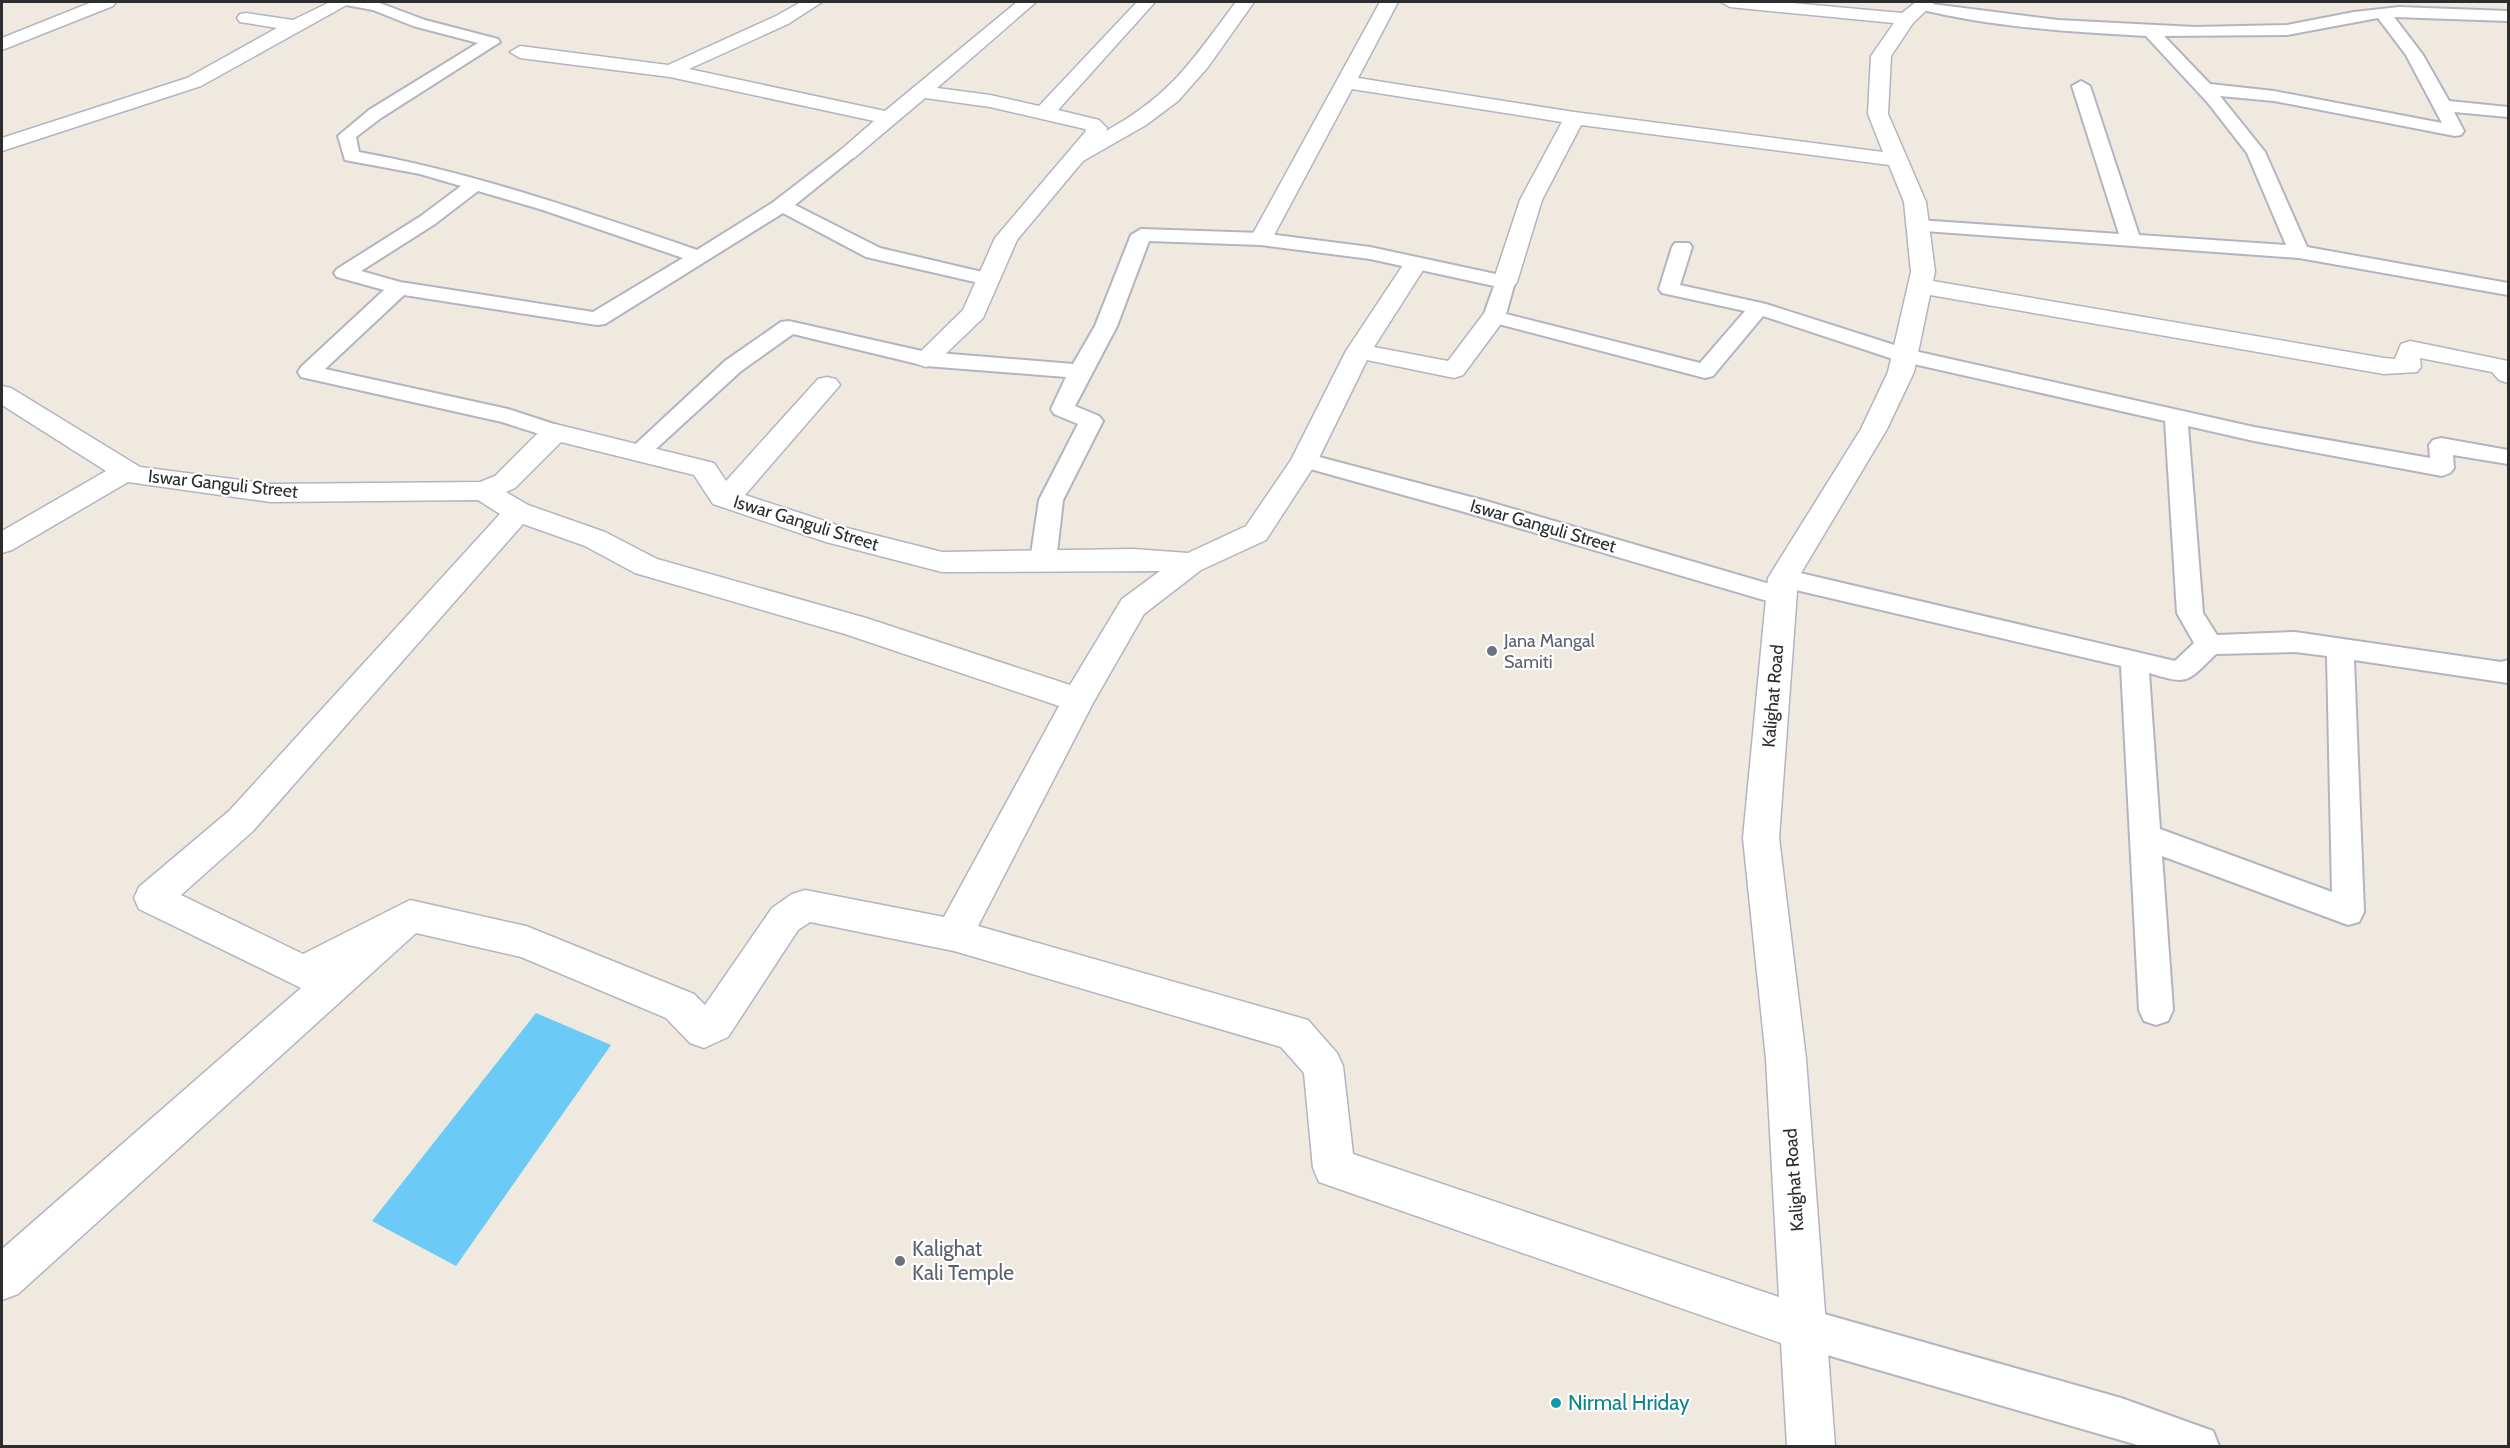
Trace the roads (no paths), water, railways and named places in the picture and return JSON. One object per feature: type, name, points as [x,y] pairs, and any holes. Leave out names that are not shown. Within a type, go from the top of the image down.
[{"type":"street","points":[[2,145],[194,82],[343,2]]},
{"type":"street","points":[[670,71],[782,20],[813,2]]},
{"type":"street","points":[[847,154],[1027,2]]},
{"type":"street","points":[[1044,113],[1146,2]]},
{"type":"street","points":[[1072,160],[1147,116],[1169,99],[1191,75],[1245,2]]},
{"type":"street","points":[[1261,239],[1389,2]]},
{"type":"street","points":[[1730,2],[1918,9]]},
{"type":"street","points":[[2,44],[98,3]]},
{"type":"street","name":"Kalighat Road","points":[[1811,1446],[1786,1059],[1761,838],[1782,587],[1874,429],[1901,372],[1923,272],[1915,202],[1878,114],[1881,56],[1918,9]]},
{"type":"street","points":[[246,18],[296,26]]},
{"type":"street","points":[[520,52],[670,71],[888,118]]},
{"type":"street","points":[[1344,82],[1574,118],[1897,160]]},
{"type":"street","points":[[919,91],[982,100],[1092,124],[1097,128],[1006,238],[974,313],[926,360]]},
{"type":"street","points":[[1505,282],[1531,201],[1574,118]]},
{"type":"street","name":"Iswar Ganguli Street","points":[[2,394],[133,475],[271,493],[484,491],[506,482],[555,432],[704,469],[723,498],[836,536],[942,562],[1133,559],[1191,563],[1256,533],[1304,460],[1359,351],[1415,264]]},
{"type":"street","points":[[1919,286],[2384,366],[2409,367],[2407,356],[2410,349],[2490,364],[2500,367],[2508,375]]},
{"type":"street","points":[[1359,351],[1454,370],[1494,316]]},
{"type":"street","points":[[726,498],[827,385]]},
{"type":"street","points":[[2,543],[127,471]]},
{"type":"street","points":[[484,491],[518,512],[594,539],[646,566],[855,626],[1078,700]]},
{"type":"street","points":[[518,512],[241,821],[152,898],[303,972],[410,916],[526,942],[680,1006],[704,1030],[714,1025],[785,919],[805,905],[954,935],[1294,1033],[1323,1066],[1334,1168],[1803,1328]]},
{"type":"street","points":[[954,935],[1078,700],[1134,607],[1191,563]]},
{"type":"street","points":[[2,1278],[410,916]]},
{"type":"lane","points":[[351,2],[376,6],[418,23],[492,42],[375,114],[347,136],[351,156],[423,169],[475,184],[550,206],[699,257]]},
{"type":"lane","points":[[2415,2],[2430,13]]},
{"type":"lane","points":[[1918,9],[2090,29],[2149,30],[2289,30],[2365,14],[2430,13],[2508,16]]},
{"type":"lane","points":[[2205,89],[2274,96],[2455,131],[2417,60],[2395,26],[2383,14]]},
{"type":"lane","points":[[2149,30],[2205,89],[2256,152],[2299,252]]},
{"type":"lane","points":[[2081,86],[2130,238]]},
{"type":"lane","points":[[2442,106],[2508,112]]},
{"type":"lane","points":[[475,184],[428,220],[344,273],[399,288],[462,296],[597,319],[633,294],[783,206],[847,154]]},
{"type":"lane","points":[[783,206],[873,253],[988,279]]},
{"type":"lane","points":[[1918,226],[2130,238],[2299,252],[2508,288]]},
{"type":"lane","points":[[1043,561],[1051,500],[1091,421],[1062,409],[1080,371],[1106,326],[1141,235],[1261,239],[1370,253],[1505,282],[1494,316],[1588,343],[1705,371],[1759,308]]},
{"type":"lane","points":[[1682,247],[1669,289],[1759,308],[1904,355],[2254,434],[2442,468],[2441,445],[2508,457]]},
{"type":"lane","points":[[399,288],[309,372],[508,416],[555,432]]},
{"type":"lane","points":[[638,453],[733,366],[789,327],[926,360],[1080,371]]},
{"type":"lane","points":[[2176,415],[2178,470],[2190,614],[2209,645],[2295,642],[2508,672]]},
{"type":"lane","name":"Iswar Ganguli Street","points":[[1304,460],[1782,587],[2134,659],[2180,672],[2209,645]]},
{"type":"lane","points":[[2146,837],[2348,912],[2340,648]]},
{"type":"lane","points":[[2134,659],[2156,1010]]},
{"type":"lane","points":[[1803,1328],[2121,1419],[2198,1446]]},
{"type":"water","points":[[536,1013],[611,1045],[456,1266],[372,1221]]},
{"type":"place","name":"Jana Mangal Samiti","points":[[1492,651]]},
{"type":"place","name":"Kalighat Kali Temple","points":[[900,1261]]},
{"type":"place","name":"Nirmal Hriday","points":[[1556,1403]]}]
